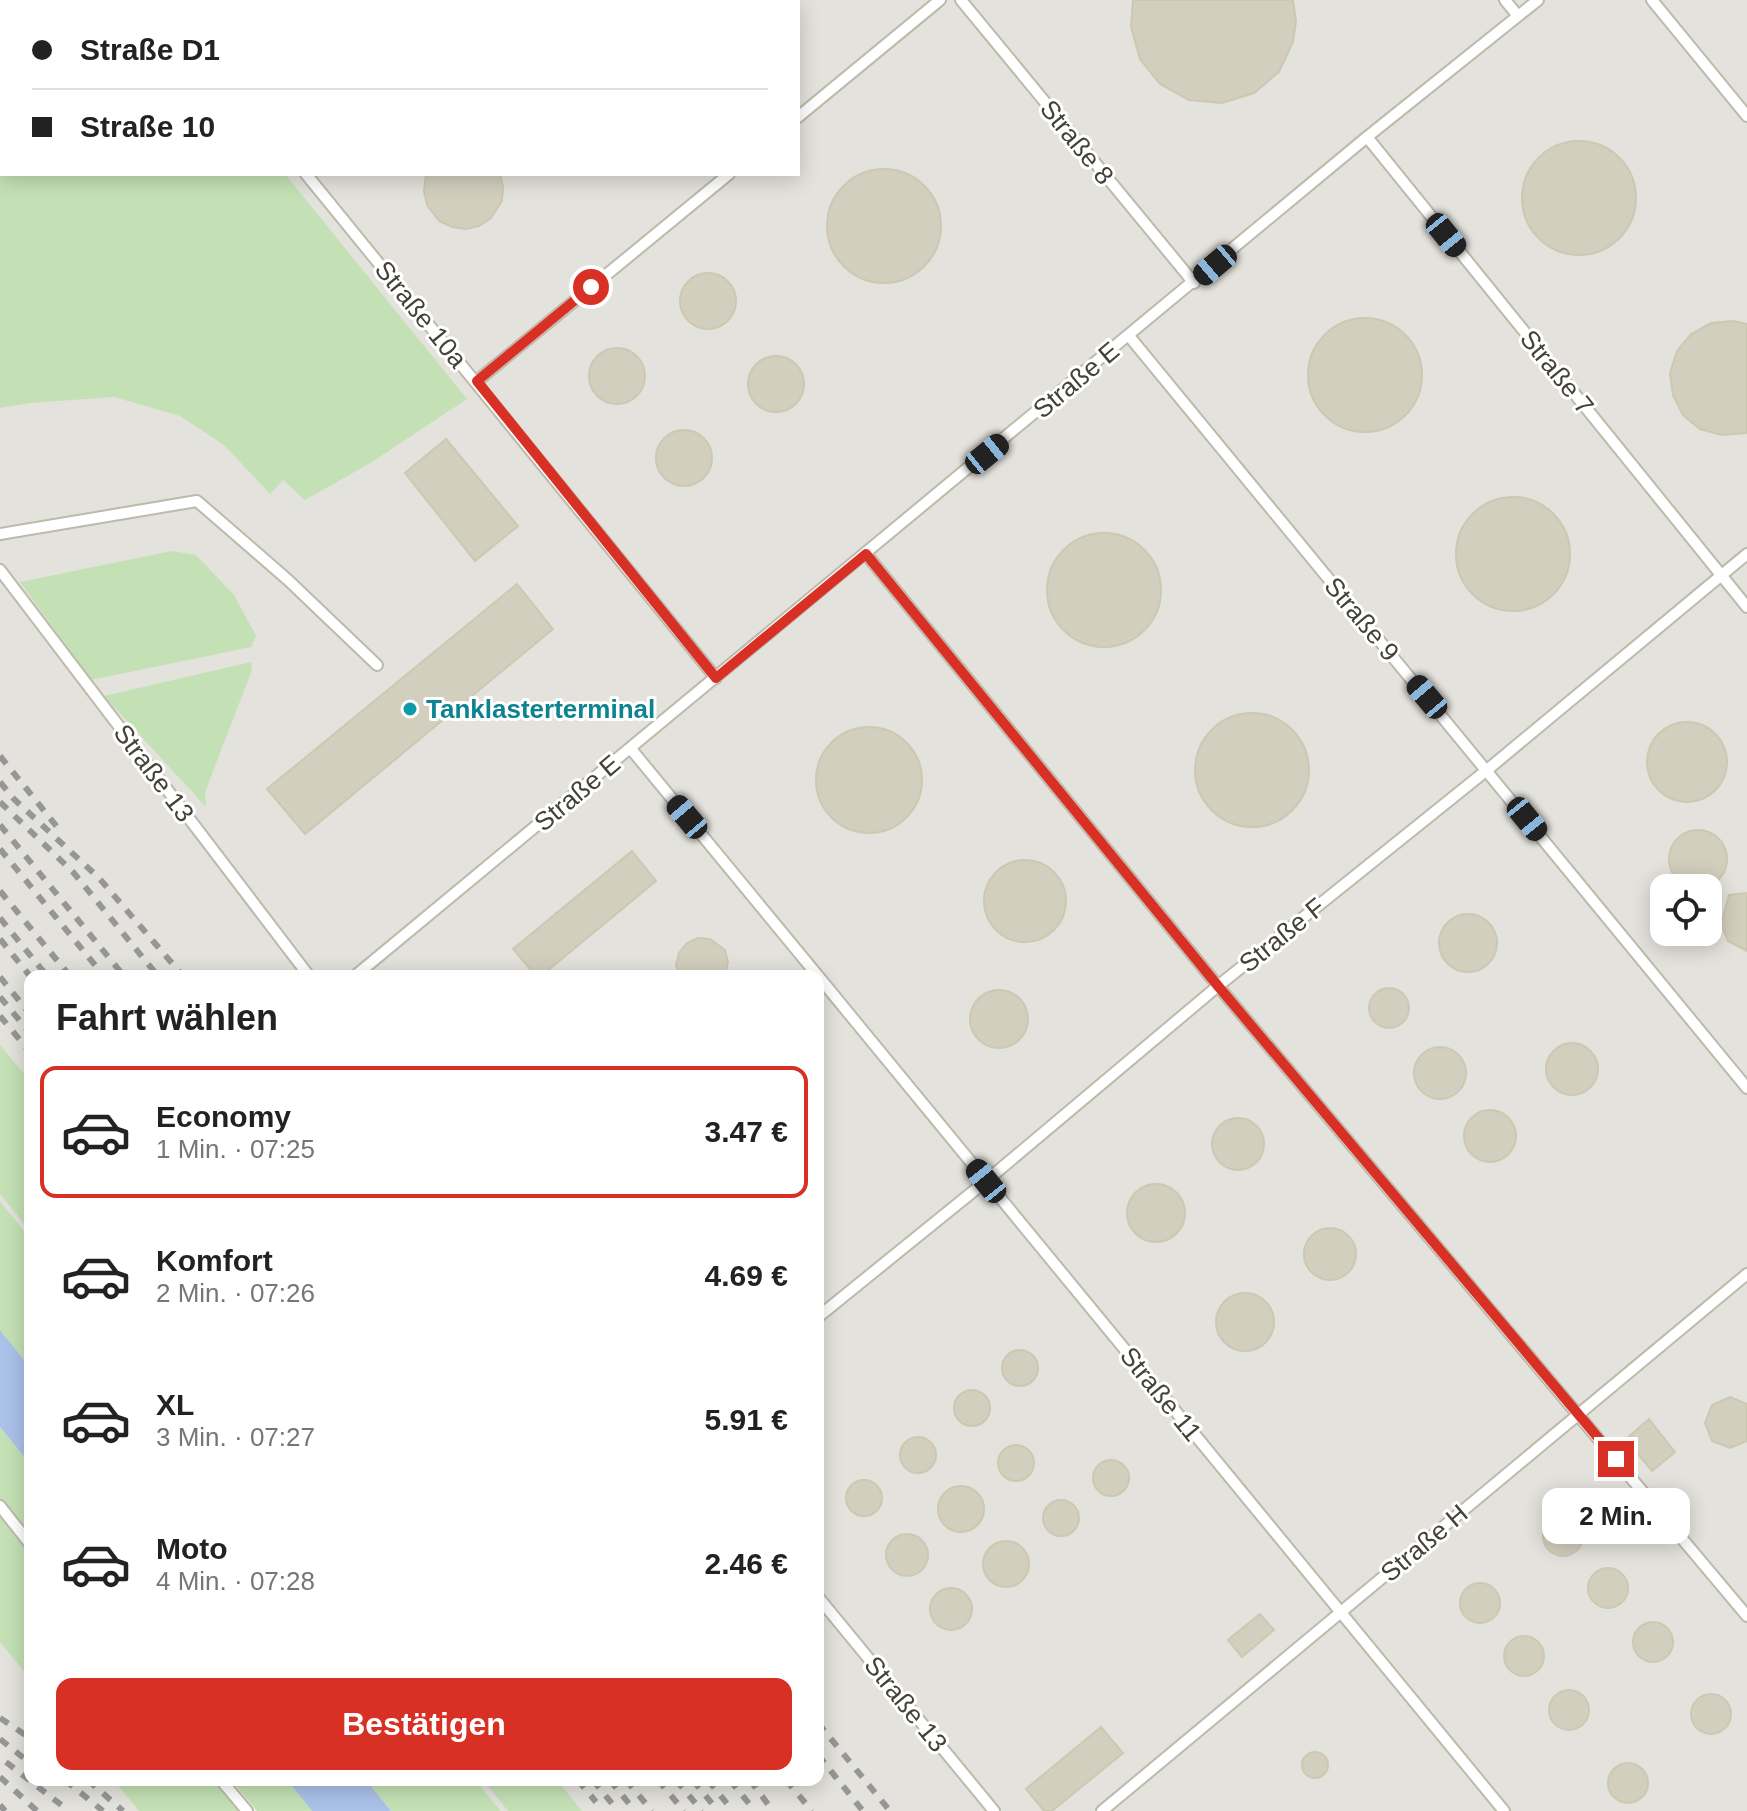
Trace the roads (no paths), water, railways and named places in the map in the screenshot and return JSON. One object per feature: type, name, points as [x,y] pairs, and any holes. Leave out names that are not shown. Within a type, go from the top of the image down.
[{"type":"lane","points":[[800,115],[940,0]]},
{"type":"lane","name":"Straße 8","points":[[961,0],[1194,283]]},
{"type":"lane","points":[[1505,0],[1518,16]]},
{"type":"lane","name":"Straße E","points":[[362,970],[1367,137],[1538,0]]},
{"type":"lane","points":[[1652,0],[1747,116]]},
{"type":"lane","name":"Straße 7","points":[[1367,137],[1747,607]]},
{"type":"lane","name":"Straße 10a","points":[[308,176],[716,678]]},
{"type":"lane","points":[[477,381],[727,176]]},
{"type":"lane","name":"Straße 9","points":[[1129,336],[1747,1088]]},
{"type":"lane","points":[[0,534],[197,501],[288,580],[377,665]]},
{"type":"lane","points":[[866,554],[1218,986],[1747,1616]]},
{"type":"lane","name":"Straße F","points":[[824,1312],[1747,554]]},
{"type":"lane","name":"Straße 13","points":[[0,570],[304,970]]},
{"type":"lane","name":"Straße 11","points":[[631,749],[813,970]]},
{"type":"lane","name":"Straße 11","points":[[824,983],[1504,1811]]},
{"type":"lane","name":"Straße H","points":[[1102,1811],[1747,1274]]},
{"type":"lane","points":[[0,1506],[24,1536]]},
{"type":"lane","name":"Straße 13","points":[[824,1604],[994,1811]]},
{"type":"lane","points":[[226,1786],[247,1811]]},
{"type":"water","points":[[0,1330],[24,1360],[24,1457],[0,1427]]},
{"type":"water","points":[[292,1786],[371,1786],[391,1811],[312,1811]]},
{"type":"railway","points":[[0,756],[58,828]]},
{"type":"railway","points":[[0,782],[14,799],[99,878],[178,970]]},
{"type":"railway","points":[[0,802],[73,872],[153,970]]},
{"type":"railway","points":[[0,825],[119,970]]},
{"type":"railway","points":[[0,849],[99,970]]},
{"type":"railway","points":[[0,891],[65,970]]},
{"type":"railway","points":[[0,918],[42,970]]},
{"type":"railway","points":[[0,939],[25,970]]},
{"type":"railway","points":[[0,977],[24,1007]]},
{"type":"railway","points":[[0,997],[24,1026]]},
{"type":"railway","points":[[0,1016],[24,1045]]},
{"type":"railway","points":[[0,1718],[24,1734]]},
{"type":"railway","points":[[824,1730],[890,1811]]},
{"type":"railway","points":[[0,1739],[24,1758]]},
{"type":"railway","points":[[6,1762],[24,1776]]},
{"type":"railway","points":[[824,1762],[863,1811]]},
{"type":"railway","points":[[0,1777],[37,1811]]},
{"type":"railway","points":[[37,1786],[69,1811]]},
{"type":"railway","points":[[72,1786],[103,1811]]},
{"type":"railway","points":[[95,1786],[123,1811]]},
{"type":"railway","points":[[583,1786],[596,1802]]},
{"type":"railway","points":[[598,1786],[618,1811]]},
{"type":"railway","points":[[615,1786],[635,1811]]},
{"type":"railway","points":[[631,1786],[652,1811]]},
{"type":"railway","points":[[663,1786],[684,1811]]},
{"type":"railway","points":[[681,1786],[702,1811]]},
{"type":"railway","points":[[698,1786],[718,1811]]},
{"type":"railway","points":[[713,1786],[733,1811]]},
{"type":"railway","points":[[735,1786],[755,1811]]},
{"type":"railway","points":[[754,1786],[773,1811]]},
{"type":"railway","points":[[791,1786],[812,1811]]},
{"type":"railway","points":[[0,1805],[5,1811]]},
{"type":"place","name":"Tanklasterterminal","points":[[410,709]]}]
